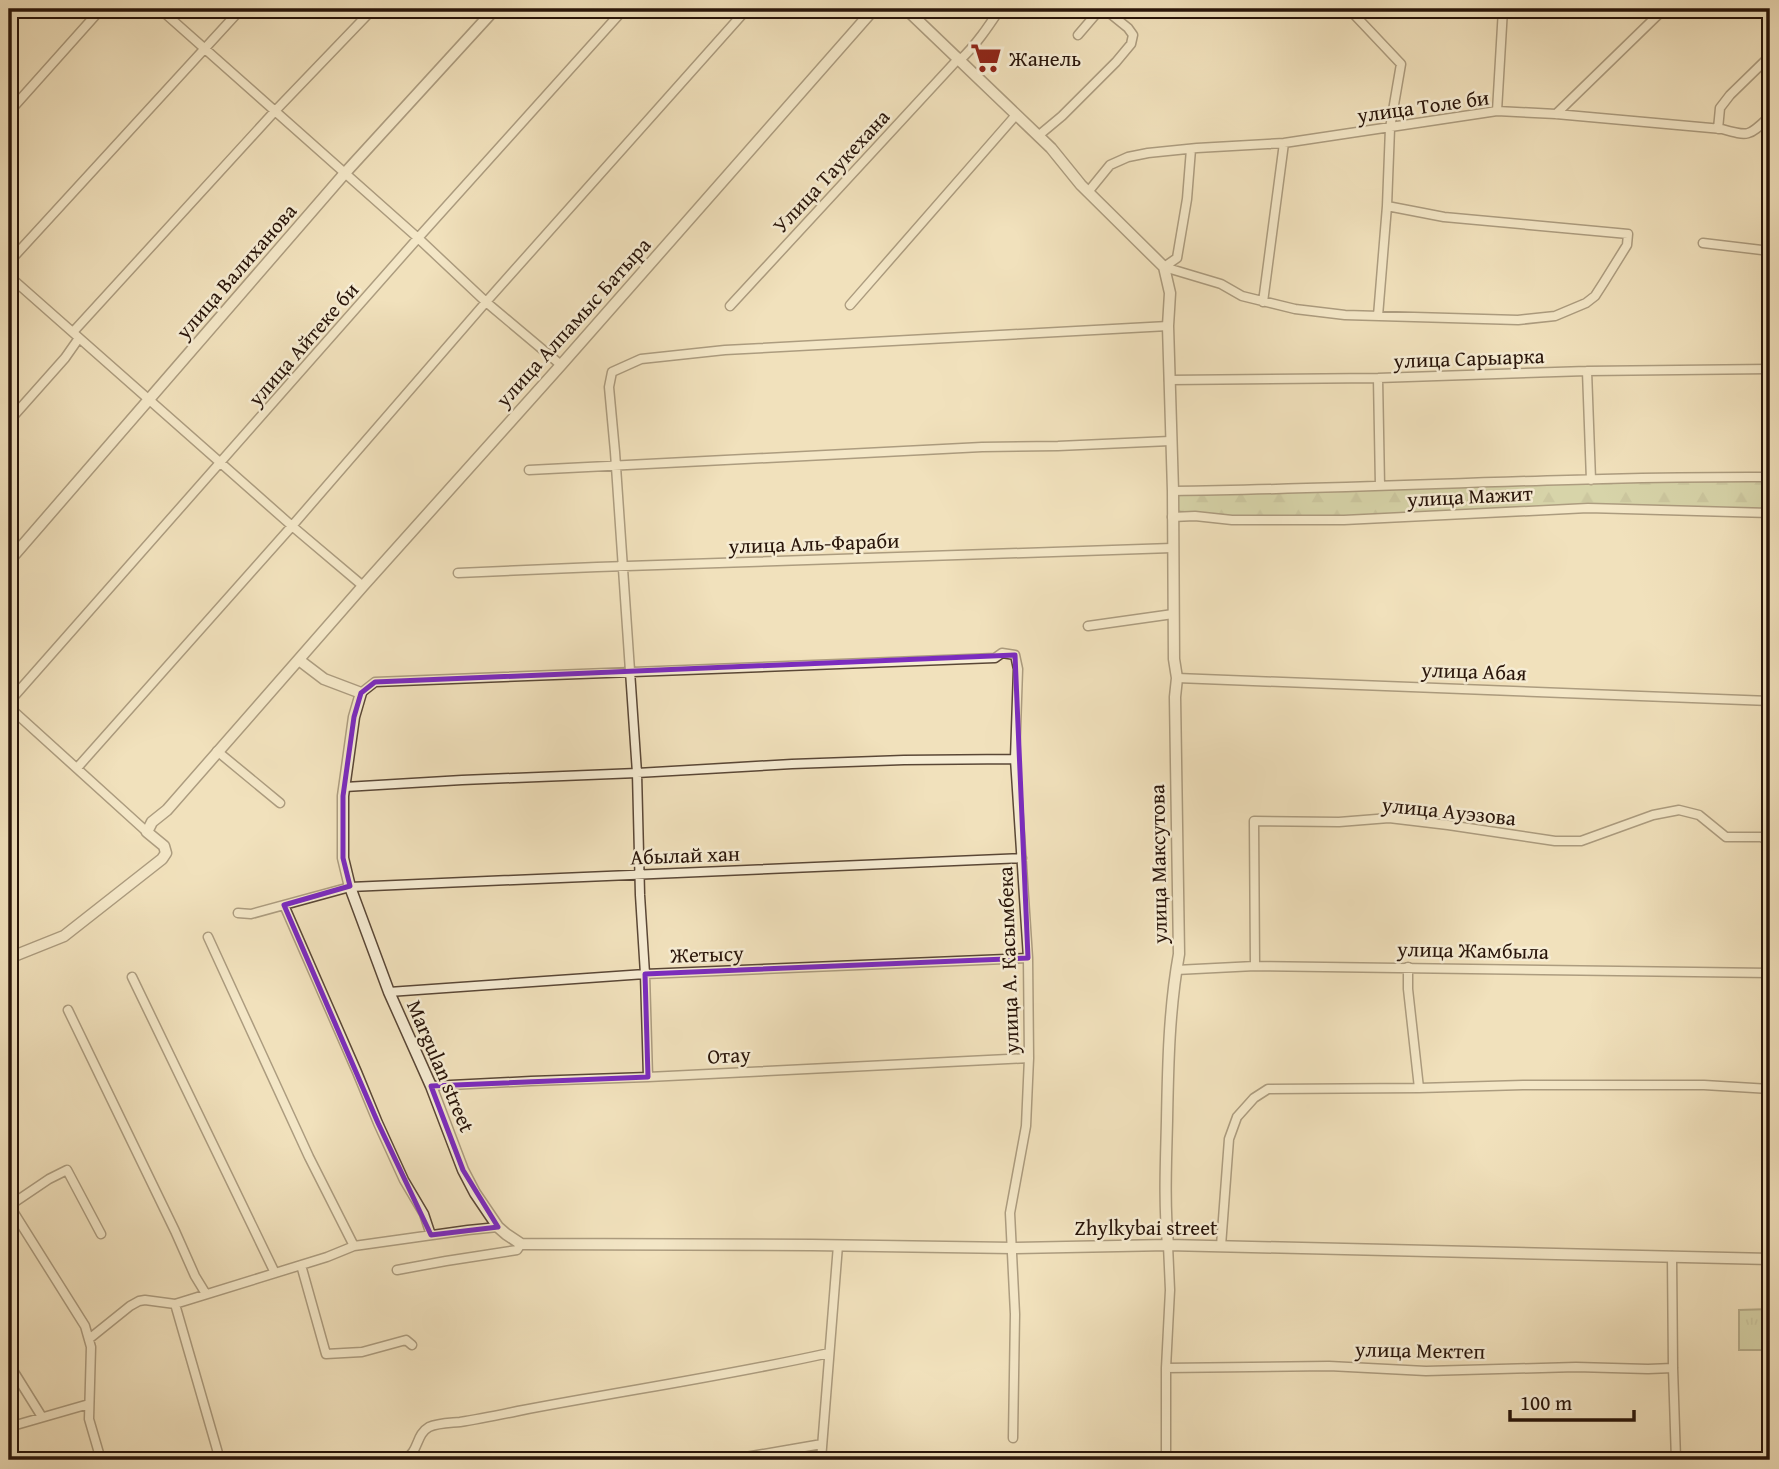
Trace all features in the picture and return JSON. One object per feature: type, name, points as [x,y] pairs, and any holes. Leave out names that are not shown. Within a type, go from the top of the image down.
[{"type":"street","points":[[9,112],[100,9]]},
{"type":"street","points":[[160,9],[418,238],[486,302],[561,365]]},
{"type":"street","points":[[9,261],[241,9]]},
{"type":"street","points":[[9,421],[65,358],[76,335],[275,111],[373,9]]},
{"type":"street","name":"улица Валиханова","points":[[9,561],[345,173],[495,9]]},
{"type":"street","name":"улица Айтеке би","points":[[9,705],[418,238],[624,9]]},
{"type":"street","points":[[77,768],[747,9]]},
{"type":"street","name":"улица Алпамыс Батыра","points":[[147,832],[152,822],[167,810],[874,9]]},
{"type":"street","points":[[906,9],[1051,148],[1087,192],[1164,267],[1221,284],[1242,296],[1295,309],[1345,315],[1518,320],[1556,316],[1586,303],[1595,296],[1627,244],[1628,234],[1444,217],[1387,205]]},
{"type":"street","name":"Улица Таукехана","points":[[730,306],[969,51],[1000,9]]},
{"type":"street","points":[[1349,9],[1401,64],[1390,128],[1378,316]]},
{"type":"street","points":[[1497,111],[1503,9]]},
{"type":"street","points":[[1556,114],[1664,9]]},
{"type":"street","points":[[1038,136],[1116,62],[1131,44],[1133,35],[1107,11],[1096,14],[1078,34]]},
{"type":"street","points":[[1718,129],[1720,108],[1770,56]]},
{"type":"street","name":"улица Толе би","points":[[1087,192],[1110,165],[1128,157],[1191,149],[1284,144],[1497,111],[1718,129],[1743,135],[1752,133],[1770,116]]},
{"type":"street","points":[[850,306],[1016,115]]},
{"type":"street","points":[[1264,302],[1284,144]]},
{"type":"street","points":[[1164,267],[1177,258],[1187,199],[1191,149]]},
{"type":"street","points":[[1703,243],[1770,251]]},
{"type":"street","name":"улица Максутова","points":[[1164,267],[1170,293],[1168,326],[1174,659],[1177,678],[1175,697],[1179,954],[1173,984],[1168,1063],[1165,1212],[1170,1290],[1166,1368],[1166,1460]]},
{"type":"street","points":[[9,278],[363,586]]},
{"type":"street","points":[[648,1077],[637,774],[609,387],[612,372],[641,359],[774,347],[1168,326]]},
{"type":"street","name":"улица Сарыарка","points":[[1169,380],[1770,369]]},
{"type":"street","points":[[1587,372],[1591,480]]},
{"type":"street","points":[[1378,378],[1380,486]]},
{"type":"street","points":[[529,470],[982,447],[1170,442]]},
{"type":"street","points":[[1173,491],[1770,477]]},
{"type":"street","name":"улица Мажит","points":[[1172,517],[1344,520],[1588,508],[1770,513]]},
{"type":"street","name":"улица Аль-Фараби","points":[[458,573],[1172,548]]},
{"type":"street","points":[[1088,625],[1173,614]]},
{"type":"street","name":"улица А. Касымбека","points":[[630,671],[995,658],[1002,653],[1015,655],[1018,669],[1015,759],[1028,958],[1029,1058],[1026,1126],[1010,1213],[1015,1368],[1013,1438]]},
{"type":"street","points":[[299,660],[324,679],[361,693],[375,682],[630,671]]},
{"type":"street","name":"улица Абая","points":[[1177,678],[1770,701]]},
{"type":"street","name":"Margulan street","points":[[361,693],[354,717],[343,796],[343,859],[350,887],[389,992],[431,1086],[463,1170],[498,1227],[521,1244]]},
{"type":"street","points":[[9,705],[98,789],[164,846],[166,852],[162,859],[64,936],[9,958]]},
{"type":"street","points":[[217,751],[280,803]]},
{"type":"street","points":[[345,787],[792,764],[1015,759]]},
{"type":"street","name":"улица Ауэзова","points":[[1255,966],[1254,821],[1339,822],[1389,818],[1555,841],[1581,841],[1653,816],[1679,810],[1699,815],[1726,837],[1761,837],[1770,841]]},
{"type":"street","name":"Абылай хан","points":[[239,913],[250,914],[350,887],[1022,858]]},
{"type":"street","points":[[284,905],[378,1124],[404,1180],[424,1214],[430,1235]]},
{"type":"street","points":[[208,937],[309,1157],[354,1245]]},
{"type":"street","name":"Жетысу","points":[[389,992],[645,974],[1028,958]]},
{"type":"street","name":"улица Жамбыла","points":[[1176,970],[1255,966],[1770,973]]},
{"type":"street","points":[[1408,967],[1419,1088]]},
{"type":"street","points":[[132,977],[275,1273]]},
{"type":"street","points":[[68,1010],[206,1294]]},
{"type":"street","name":"Отау","points":[[431,1086],[1029,1058]]},
{"type":"street","points":[[1221,1246],[1229,1139],[1237,1117],[1254,1098],[1268,1089],[1551,1085],[1770,1089]]},
{"type":"street","points":[[101,1234],[67,1170],[9,1205],[85,1326],[90,1347],[89,1419],[101,1460]]},
{"type":"street","points":[[89,1339],[139,1301],[175,1304],[327,1257],[354,1245],[498,1227]]},
{"type":"street","points":[[397,1270],[517,1250],[521,1244]]},
{"type":"street","name":"Zhylkybai street","points":[[521,1244],[1013,1248],[1168,1245],[1770,1259]]},
{"type":"street","points":[[821,1460],[838,1245]]},
{"type":"street","points":[[1672,1256],[1676,1460]]},
{"type":"street","points":[[301,1265],[326,1354],[362,1352],[406,1340],[412,1345]]},
{"type":"street","points":[[175,1304],[220,1460]]},
{"type":"street","points":[[404,1460],[415,1452],[423,1432],[432,1426],[781,1364],[829,1353]]},
{"type":"street","points":[[9,1364],[42,1417]]},
{"type":"street","name":"улица Мектеп","points":[[1166,1368],[1329,1366],[1426,1371],[1673,1367]]},
{"type":"street","points":[[9,1427],[89,1404]]},
{"type":"street","points":[[728,1460],[822,1444]]},
{"type":"street","points":[[1702,1460],[1770,1458]]},
{"type":"highlighted area","points":[[1015,655],[1028,958],[645,974],[648,1077],[431,1086],[463,1170],[498,1227],[431,1235],[378,1123],[284,905],[350,886],[343,858],[343,796],[354,717],[361,693],[375,682]]},
{"type":"green space","points":[[1591,478],[1770,480],[1770,515],[1589,509],[1344,518],[1231,519],[1169,510],[1170,492]]},
{"type":"green space","points":[[1770,1309],[1770,1350],[1739,1350],[1739,1310]]},
{"type":"place","name":"Жанель","points":[[986,58]]}]
